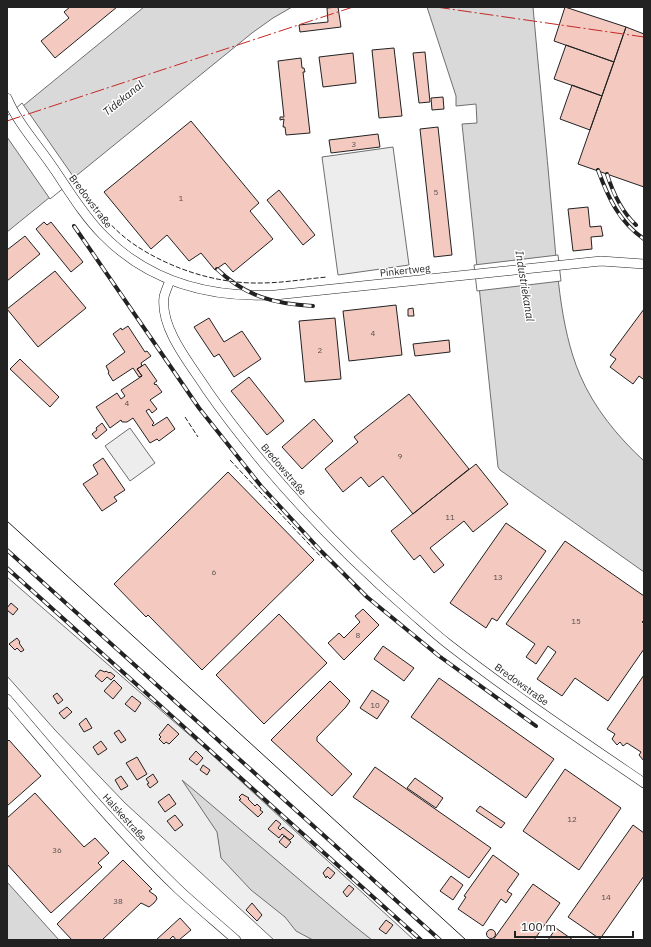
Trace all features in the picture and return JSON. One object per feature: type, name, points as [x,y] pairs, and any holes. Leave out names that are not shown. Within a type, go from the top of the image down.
[{"type":"street","name":"Bredowstraße","points":[[8,100],[71,194],[102,234],[121,252],[142,266],[170,280],[164,296],[165,314],[170,330],[179,348],[233,426],[286,490],[325,532],[364,571],[447,644],[644,783]]},
{"type":"street","name":"Pinkertweg","points":[[170,280],[212,291],[257,296],[601,261],[644,264]]},
{"type":"street","name":"Halskestraße","points":[[7,699],[146,856],[178,889],[236,940]]},
{"type":"shaded area","points":[[393,147],[409,265],[338,275],[322,157]]},
{"type":"shaded area","points":[[130,428],[155,463],[130,481],[105,446]]},
{"type":"shaded area","points":[[7,577],[209,752],[414,940],[274,940],[125,803],[55,730],[7,676]]},
{"type":"water","name":"Tidekanal","points":[[144,7],[292,7],[252,33],[7,232],[7,119]]},
{"type":"water","name":"Industriekanal","points":[[427,7],[533,7],[563,316],[573,356],[580,375],[592,399],[616,432],[644,461],[644,572],[500,470],[498,467],[462,124],[477,123],[476,104],[456,106],[456,96]]},
{"type":"water","points":[[182,780],[372,940],[313,940],[296,931],[285,917],[251,890],[221,858],[217,832]]},
{"type":"water","points":[[7,882],[59,940],[7,940]]},
{"type":"pier","points":[[22,103],[75,179],[50,199],[7,137],[7,116]]},
{"type":"pier","points":[[558,255],[561,281],[477,291],[474,265]]},
{"type":"building","points":[[70,7],[117,7],[55,58],[41,41],[69,18],[64,12]]},
{"type":"building","points":[[338,7],[341,27],[300,32],[299,25],[328,22],[327,8]]},
{"type":"building","points":[[565,7],[626,27],[614,62],[554,41]]},
{"type":"building","points":[[626,27],[644,34],[644,187],[578,164]]},
{"type":"building","points":[[566,45],[614,62],[602,96],[554,79]]},
{"type":"building","points":[[394,48],[402,116],[379,118],[372,50]]},
{"type":"building","points":[[425,52],[430,102],[419,103],[413,53]]},
{"type":"building","points":[[353,53],[356,83],[323,87],[319,57]]},
{"type":"building","points":[[301,58],[302,68],[304,68],[305,72],[303,72],[310,133],[286,135],[285,127],[283,127],[284,119],[280,120],[280,117],[284,117],[278,61]]},
{"type":"building","points":[[572,85],[602,96],[590,130],[560,119]]},
{"type":"building","points":[[443,97],[444,109],[432,110],[431,98]]},
{"type":"building","points":[[191,121],[259,203],[250,211],[273,239],[233,272],[225,263],[215,270],[201,253],[189,261],[167,235],[151,249],[104,192]]},
{"type":"building","points":[[438,127],[452,255],[434,257],[420,129]]},
{"type":"building","points":[[378,134],[380,147],[331,153],[329,140]]},
{"type":"building","points":[[279,190],[315,235],[303,245],[267,200]]},
{"type":"building","points":[[588,207],[590,227],[601,226],[603,236],[591,237],[592,249],[573,251],[568,209]]},
{"type":"building","points":[[44,222],[47,225],[51,222],[83,262],[71,272],[36,229]]},
{"type":"building","points":[[25,236],[40,254],[7,281],[7,250]]},
{"type":"building","points":[[55,271],[86,308],[38,347],[7,309]]},
{"type":"building","points":[[396,305],[402,355],[349,361],[343,311]]},
{"type":"building","points":[[413,308],[414,316],[408,316],[408,309]]},
{"type":"building","points":[[644,309],[644,378],[643,379],[639,376],[633,384],[610,367],[616,359],[610,355]]},
{"type":"building","points":[[209,318],[224,342],[242,331],[261,359],[234,377],[219,354],[214,357],[194,327]]},
{"type":"building","points":[[335,318],[341,379],[305,382],[299,321]]},
{"type":"building","points":[[128,326],[145,352],[147,351],[151,356],[141,363],[142,366],[137,369],[142,376],[139,377],[133,368],[113,381],[106,366],[125,352],[113,334],[121,328],[122,330]]},
{"type":"building","points":[[449,340],[450,352],[415,356],[413,344]]},
{"type":"building","points":[[20,359],[59,397],[50,407],[10,369]]},
{"type":"building","points":[[145,364],[157,381],[154,383],[155,385],[156,384],[162,392],[150,400],[157,409],[152,413],[149,409],[146,411],[154,423],[152,425],[153,426],[167,417],[175,429],[159,441],[157,439],[150,443],[133,418],[127,422],[122,422],[121,420],[110,428],[96,407],[117,393],[121,399],[125,396],[121,390],[142,376],[137,369]]},
{"type":"building","points":[[249,377],[284,421],[267,435],[231,391]]},
{"type":"building","points":[[409,394],[469,469],[413,514],[383,476],[369,487],[361,477],[343,492],[325,469],[358,442],[354,437]]},
{"type":"building","points":[[314,419],[333,441],[302,469],[282,447]]},
{"type":"building","points":[[102,423],[107,430],[96,439],[92,434]]},
{"type":"building","points":[[103,458],[125,490],[114,497],[117,501],[102,511],[83,484],[98,474],[93,465]]},
{"type":"building","points":[[476,464],[508,504],[473,532],[464,521],[430,548],[444,565],[434,573],[420,555],[414,560],[391,531]]},
{"type":"building","points":[[228,472],[314,560],[202,670],[148,615],[146,617],[114,584]]},
{"type":"building","points":[[506,523],[546,551],[497,621],[492,618],[486,628],[450,603]]},
{"type":"building","points":[[565,541],[644,596],[644,620],[642,622],[644,623],[644,649],[608,701],[575,678],[562,696],[537,679],[556,652],[548,646],[536,664],[526,657],[535,644],[506,624]]},
{"type":"building","points":[[11,603],[18,609],[13,615],[7,610]]},
{"type":"building","points":[[363,609],[379,625],[344,660],[328,643],[339,633],[344,638],[360,622],[355,616]]},
{"type":"building","points":[[279,614],[327,663],[264,724],[216,675]]},
{"type":"building","points":[[17,638],[24,650],[21,652],[17,648],[15,650],[9,644]]},
{"type":"building","points":[[383,646],[414,668],[404,681],[374,659]]},
{"type":"building","points":[[100,670],[110,672],[115,676],[111,680],[107,677],[102,682],[95,676]]},
{"type":"building","points":[[644,675],[644,761],[639,755],[641,752],[627,743],[623,746],[620,742],[617,745],[612,739],[615,734],[607,729]]},
{"type":"building","points":[[439,678],[554,759],[526,798],[411,717]]},
{"type":"building","points":[[114,680],[122,688],[113,699],[104,691]]},
{"type":"building","points":[[330,681],[350,701],[317,737],[317,741],[352,774],[332,796],[271,740]]},
{"type":"building","points":[[372,690],[389,701],[377,719],[360,708]]},
{"type":"building","points":[[57,693],[63,700],[58,704],[53,696]]},
{"type":"building","points":[[132,696],[141,703],[135,712],[125,704]]},
{"type":"building","points":[[67,707],[72,712],[64,719],[59,713]]},
{"type":"building","points":[[86,718],[92,728],[84,732],[79,724]]},
{"type":"building","points":[[168,724],[179,734],[169,744],[166,742],[164,744],[159,739],[161,737],[159,735]]},
{"type":"building","points":[[119,730],[126,740],[121,743],[114,733]]},
{"type":"building","points":[[9,740],[41,776],[7,806],[7,742]]},
{"type":"building","points":[[101,741],[107,749],[98,755],[93,747]]},
{"type":"building","points":[[196,751],[203,758],[197,765],[189,759]]},
{"type":"building","points":[[137,757],[147,774],[137,780],[126,763]]},
{"type":"building","points":[[203,765],[210,770],[207,775],[200,770]]},
{"type":"building","points":[[375,767],[491,848],[469,878],[353,797]]},
{"type":"building","points":[[565,769],[621,808],[579,870],[523,831]]},
{"type":"building","points":[[153,774],[158,782],[150,788],[146,779]]},
{"type":"building","points":[[121,776],[128,786],[121,790],[115,780]]},
{"type":"building","points":[[415,778],[443,798],[436,808],[407,788]]},
{"type":"building","points":[[35,793],[84,847],[95,838],[109,853],[98,863],[102,867],[51,913],[7,864],[7,818]]},
{"type":"building","points":[[169,794],[176,804],[165,812],[158,802]]},
{"type":"building","points":[[242,794],[249,798],[248,799],[255,806],[257,804],[261,808],[260,810],[263,812],[258,817],[239,800],[241,799],[239,797]]},
{"type":"building","points":[[480,806],[505,823],[501,828],[476,811]]},
{"type":"building","points":[[175,815],[183,825],[175,831],[167,821]]},
{"type":"building","points":[[276,820],[281,824],[278,828],[280,830],[283,827],[294,836],[290,840],[282,834],[279,838],[268,829]]},
{"type":"building","points":[[633,825],[644,833],[644,876],[600,939],[568,917]]},
{"type":"building","points":[[284,836],[291,842],[286,848],[279,842]]},
{"type":"building","points":[[493,855],[519,874],[507,891],[512,894],[506,903],[501,899],[483,926],[458,909],[466,897],[464,896]]},
{"type":"building","points":[[123,860],[152,889],[149,891],[156,896],[157,899],[149,907],[141,903],[102,940],[72,940],[57,924]]},
{"type":"building","points":[[328,867],[335,873],[330,879],[327,876],[326,878],[323,873]]},
{"type":"building","points":[[451,876],[463,885],[453,900],[440,891]]},
{"type":"building","points":[[533,884],[560,903],[534,940],[493,940]]},
{"type":"building","points":[[349,885],[354,889],[347,897],[343,892]]},
{"type":"building","points":[[252,903],[262,915],[257,921],[246,910]]},
{"type":"building","points":[[180,918],[191,930],[179,940],[176,940],[173,936],[169,940],[156,940]]},
{"type":"building","points":[[386,920],[393,925],[386,934],[379,929]]},
{"type":"building","points":[[556,928],[573,940],[548,940]]},
{"type":"building","points":[[491,929],[496,934],[491,939],[486,934]]},
{"type":"tram line","points":[[7,521],[466,940]]},
{"type":"railway","points":[[598,170],[615,208],[628,225],[644,239]]},
{"type":"railway","points":[[607,174],[618,201],[626,214],[636,225]]},
{"type":"railway","points":[[74,226],[199,408],[261,486],[322,552],[367,597],[439,656],[536,726]]},
{"type":"railway","points":[[217,269],[238,286],[261,297],[273,301],[313,306]]},
{"type":"railway","points":[[7,550],[440,940]]},
{"type":"railway","points":[[7,568],[421,940]]},
{"type":"fence","points":[[81,187],[104,217],[124,237],[161,260],[193,273],[226,281],[243,283],[277,282],[327,277]]},
{"type":"fence","points":[[185,417],[198,437]]},
{"type":"fence","points":[[230,460],[322,558]]},
{"type":"power","points":[[7,121],[353,7]]},
{"type":"power","points":[[436,7],[644,37]]}]
